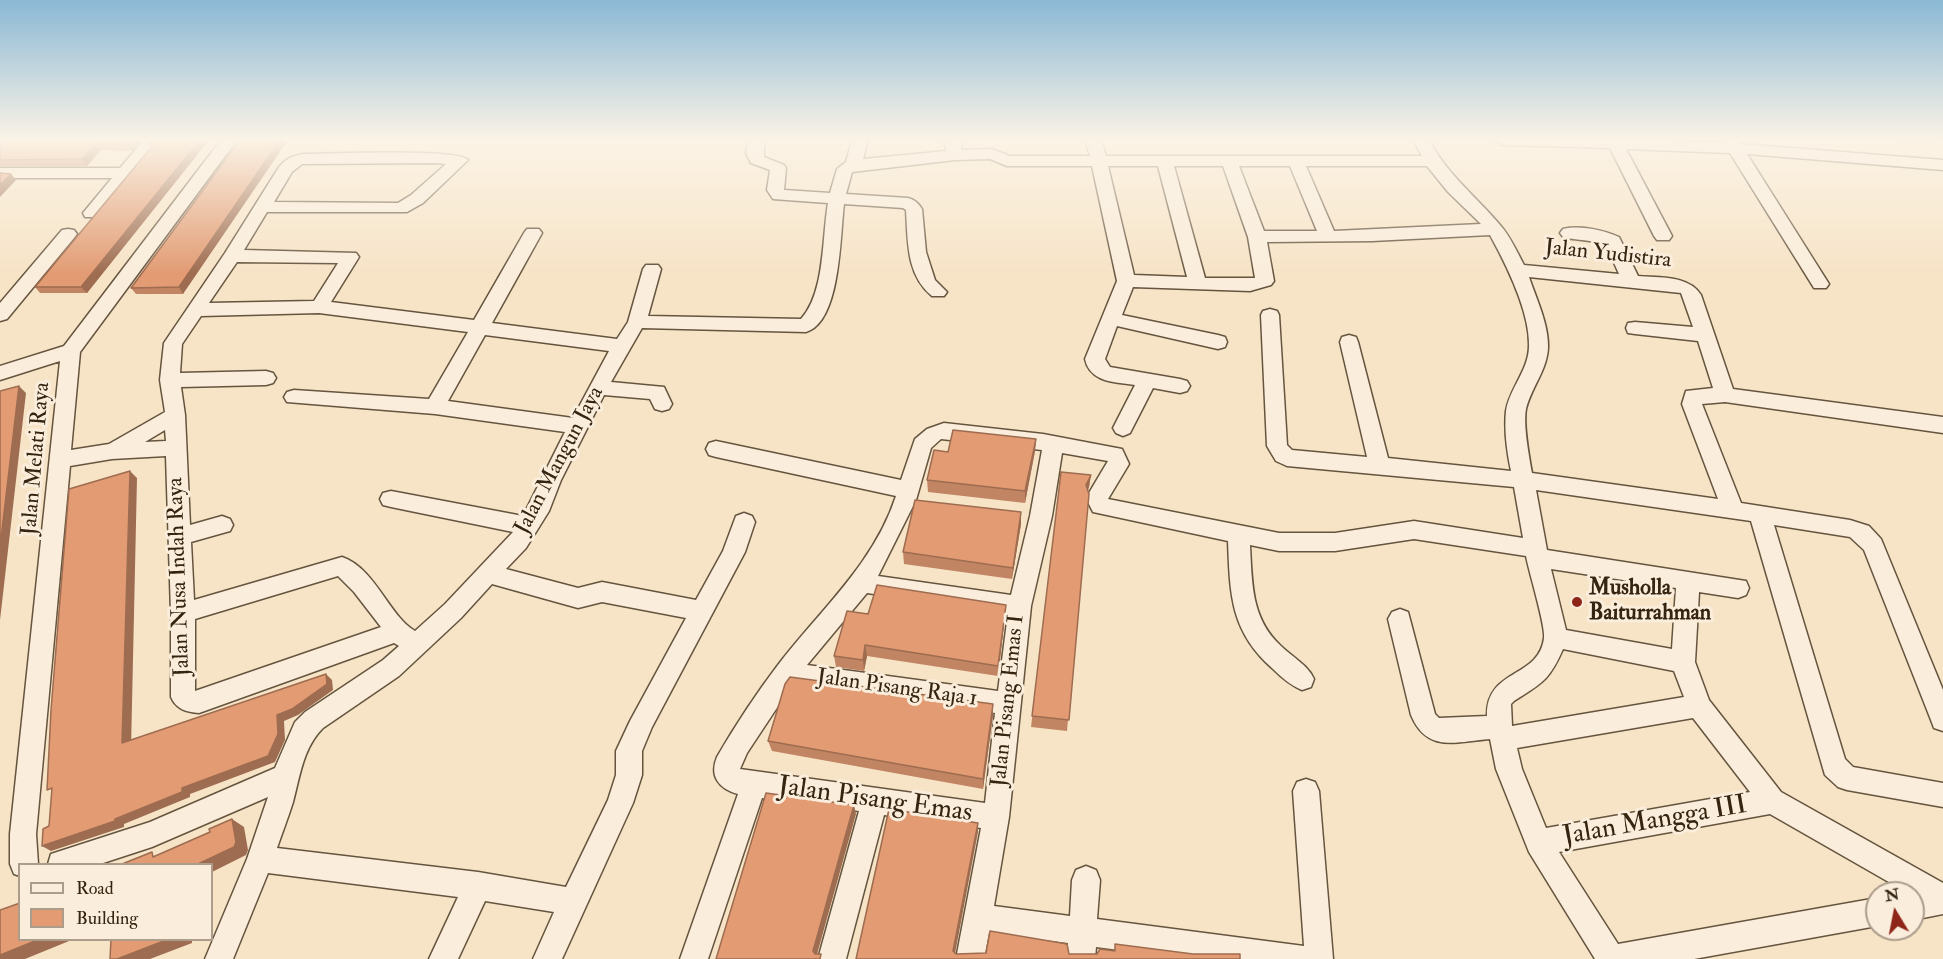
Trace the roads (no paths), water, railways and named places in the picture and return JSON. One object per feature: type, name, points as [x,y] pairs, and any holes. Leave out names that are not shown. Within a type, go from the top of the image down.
[{"type":"street","points":[[91,213],[115,185]]},
{"type":"street","points":[[4,369],[71,351],[195,185]]},
{"type":"street","name":"Jalan Nusa Indah Raya","points":[[276,185],[232,256],[173,343],[170,380],[174,409],[183,613],[183,697],[189,701],[199,702],[406,638]]},
{"type":"street","name":"Jalan Nusa Indah Raya","points":[[261,207],[401,208],[417,199],[434,185]]},
{"type":"street","points":[[776,185],[775,190],[778,194],[786,197],[836,197],[908,203],[914,209],[917,252],[927,283],[938,292]]},
{"type":"street","points":[[638,322],[806,326],[815,320],[824,298],[836,197],[840,185]]},
{"type":"street","points":[[1105,185],[1126,281],[1095,359],[1096,364],[1104,373],[1180,386]]},
{"type":"street","points":[[1172,185],[1198,284]]},
{"type":"street","points":[[1126,281],[1250,285],[1265,281],[1257,237],[1238,185]]},
{"type":"street","points":[[1306,185],[1328,237]]},
{"type":"street","points":[[1451,185],[1495,229],[1518,270],[1533,316],[1539,346],[1534,370],[1516,410],[1518,455],[1536,553],[1556,638],[1544,665],[1535,674],[1505,693],[1499,702],[1501,733],[1509,770],[1538,843],[1613,959],[1865,914]]},
{"type":"street","points":[[1637,185],[1663,236]]},
{"type":"street","points":[[1758,185],[1820,284]]},
{"type":"street","points":[[1257,237],[1328,237],[1495,229]]},
{"type":"street","points":[[435,407],[481,329],[533,233]]},
{"type":"street","points":[[1569,233],[1601,236],[1613,241],[1632,282]]},
{"type":"street","points":[[0,315],[9,293],[68,234]]},
{"type":"street","points":[[232,256],[350,257],[319,307]]},
{"type":"street","name":"Jalan Mangun Jaya","points":[[219,959],[260,859],[280,801],[284,777],[304,730],[314,720],[391,668],[406,638],[489,574],[518,542],[612,362],[638,322],[652,269]]},
{"type":"street","name":"Jalan Yudistira","points":[[1518,270],[1679,286],[1687,289],[1692,295],[1725,395]]},
{"type":"street","points":[[195,310],[319,307],[624,346]]},
{"type":"street","points":[[1270,315],[1278,450],[1287,458],[1379,465],[1524,481],[1733,510],[1855,530],[1870,539],[1943,720]]},
{"type":"street","points":[[1112,320],[1218,342]]},
{"type":"street","points":[[1635,328],[1705,335]]},
{"type":"street","points":[[1349,342],[1379,465]]},
{"type":"street","name":"Jalan Melati Raya","points":[[24,863],[23,834],[71,351]]},
{"type":"street","points":[[170,380],[266,378]]},
{"type":"street","points":[[1123,428],[1147,380]]},
{"type":"street","points":[[600,388],[657,392],[662,404]]},
{"type":"street","points":[[1733,510],[1691,399],[1693,396],[1725,395],[1943,425]]},
{"type":"street","points":[[294,397],[435,407],[580,426]]},
{"type":"street","points":[[112,451],[174,409]]},
{"type":"street","points":[[786,673],[862,583],[914,497],[915,463],[925,439],[944,431],[1115,454],[1119,459],[1117,470],[1097,498],[1101,506],[1279,542],[1335,542],[1414,530],[1738,588]]},
{"type":"street","name":"Jalan Pisang Emas I","points":[[970,959],[996,817],[1030,515],[1053,444]]},
{"type":"street","points":[[60,460],[112,451],[176,448]]},
{"type":"street","points":[[716,449],[914,497]]},
{"type":"street","points":[[391,499],[528,526]]},
{"type":"street","points":[[1760,515],[1834,766],[1847,778],[1943,795]]},
{"type":"street","points":[[547,959],[620,803],[629,775],[629,751],[642,721],[734,552],[744,522]]},
{"type":"street","points":[[179,537],[222,525]]},
{"type":"street","points":[[1239,534],[1243,601],[1252,627],[1263,645],[1302,679]]},
{"type":"street","points":[[183,613],[328,568],[344,567],[406,638]]},
{"type":"street","points":[[489,574],[578,598],[588,598],[602,592],[702,611]]},
{"type":"street","points":[[1688,580],[1683,662],[1699,706],[1772,801],[1943,899]]},
{"type":"street","points":[[862,583],[1020,606]]},
{"type":"street","points":[[1400,619],[1423,715],[1428,725],[1434,730],[1501,733],[1699,706]]},
{"type":"street","points":[[1556,638],[1683,662]]},
{"type":"street","name":"Jalan Pisang Raja 1","points":[[786,673],[1009,704]]},
{"type":"street","name":"Jalan Pisang Emas","points":[[786,673],[726,766],[726,772],[732,780],[754,785],[996,817]]},
{"type":"street","points":[[64,863],[152,834],[284,777]]},
{"type":"street","points":[[694,959],[754,785]]},
{"type":"street","points":[[1306,792],[1319,959]]},
{"type":"street","points":[[832,959],[875,801]]},
{"type":"street","name":"Jalan Mangga III","points":[[1538,843],[1772,801]]},
{"type":"street","points":[[260,859],[478,886],[572,902]]},
{"type":"street","points":[[1081,959],[1086,880]]},
{"type":"street","points":[[443,959],[478,886]]},
{"type":"street","points":[[1925,903],[1943,899]]},
{"type":"street","points":[[978,918],[1300,959]]},
{"type":"place","name":"Musholla Baiturrahman","points":[[1577,602]]}]
